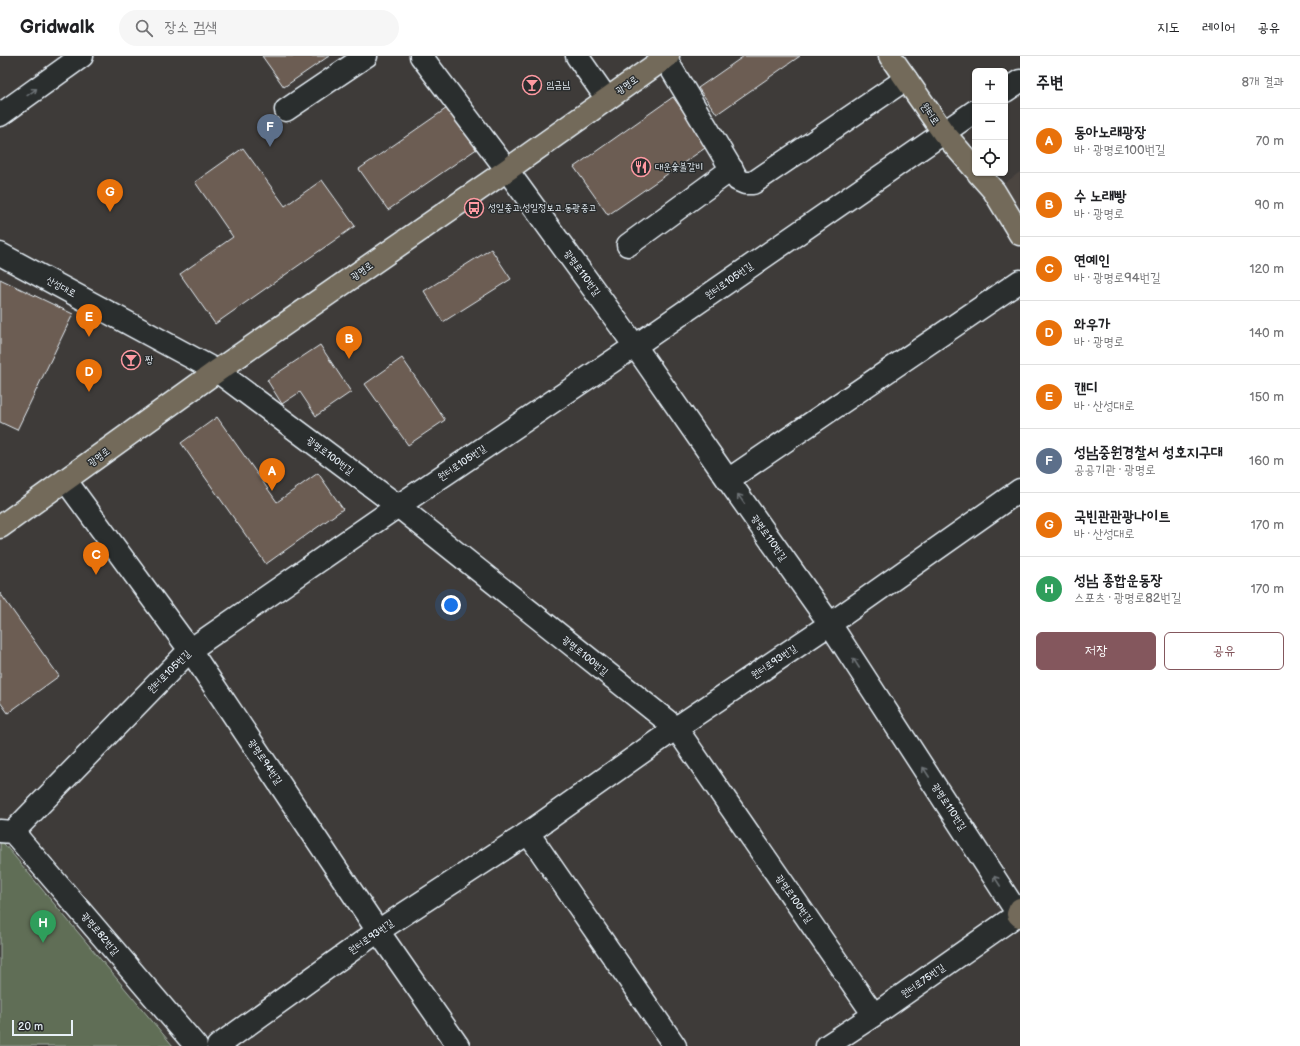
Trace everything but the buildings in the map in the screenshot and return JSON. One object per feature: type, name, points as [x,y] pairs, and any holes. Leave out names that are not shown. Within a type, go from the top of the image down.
[{"type":"main road","name":"원터로","points":[[890,56],[942,132],[972,166]]},
{"type":"main road","name":"광명로","points":[[0,527],[217,372],[667,57]]},
{"type":"main road","points":[[981,176],[994,191],[1020,234]]},
{"type":"street","points":[[0,115],[82,56]]},
{"type":"street","points":[[286,110],[366,56]]},
{"type":"street","points":[[421,56],[507,170]]},
{"type":"street","points":[[577,56],[607,99]]},
{"type":"street","points":[[667,57],[738,180],[745,183],[753,183],[906,79]]},
{"type":"street","points":[[1008,89],[1020,81]]},
{"type":"street","name":"원터로105번길","points":[[6,831],[190,650],[398,506],[635,346],[942,132],[972,113]]},
{"type":"street","points":[[628,245],[732,169]]},
{"type":"street","name":"광명로110번길","points":[[507,170],[635,346],[830,624],[1019,913]]},
{"type":"street","name":"산성대로","points":[[0,254],[217,372]]},
{"type":"street","points":[[728,480],[1020,280]]},
{"type":"street","name":"광명로100번길","points":[[217,372],[398,506],[676,728],[874,1015]]},
{"type":"street","name":"광명로94번길","points":[[66,481],[190,650],[378,931],[458,1046]]},
{"type":"street","name":"원터로93번길","points":[[218,1046],[378,931],[528,834],[676,728],[830,624],[1020,490]]},
{"type":"street","name":"광명로82번길","points":[[6,831],[196,1046]]},
{"type":"street","points":[[528,834],[676,1046]]},
{"type":"street","name":"원터로75번길","points":[[827,1046],[874,1015],[1019,913]]},
{"type":"shaded area","points":[[1020,172],[1020,231],[994,191]]},
{"type":"green space","points":[[0,839],[173,1046],[0,1046]]},
{"type":"place","name":"임금님","points":[[532,85]]},
{"type":"place","name":"성남중원경찰서 성호지구대","points":[[270,147]]},
{"type":"place","name":"대운숯불갈비","points":[[641,167]]},
{"type":"place","name":"성일중고.성일정보고.동광중고","points":[[474,208]]},
{"type":"place","name":"국빈관관광나이트","points":[[110,212]]},
{"type":"place","name":"캔디","points":[[89,337]]},
{"type":"place","name":"수 노래빵","points":[[349,359]]},
{"type":"place","name":"짱","points":[[131,360]]},
{"type":"place","name":"와우가","points":[[89,392]]},
{"type":"place","name":"동아노래광장","points":[[272,491]]},
{"type":"place","name":"연예인","points":[[96,575]]},
{"type":"place","name":"성남 종합운동장","points":[[43,943]]}]
